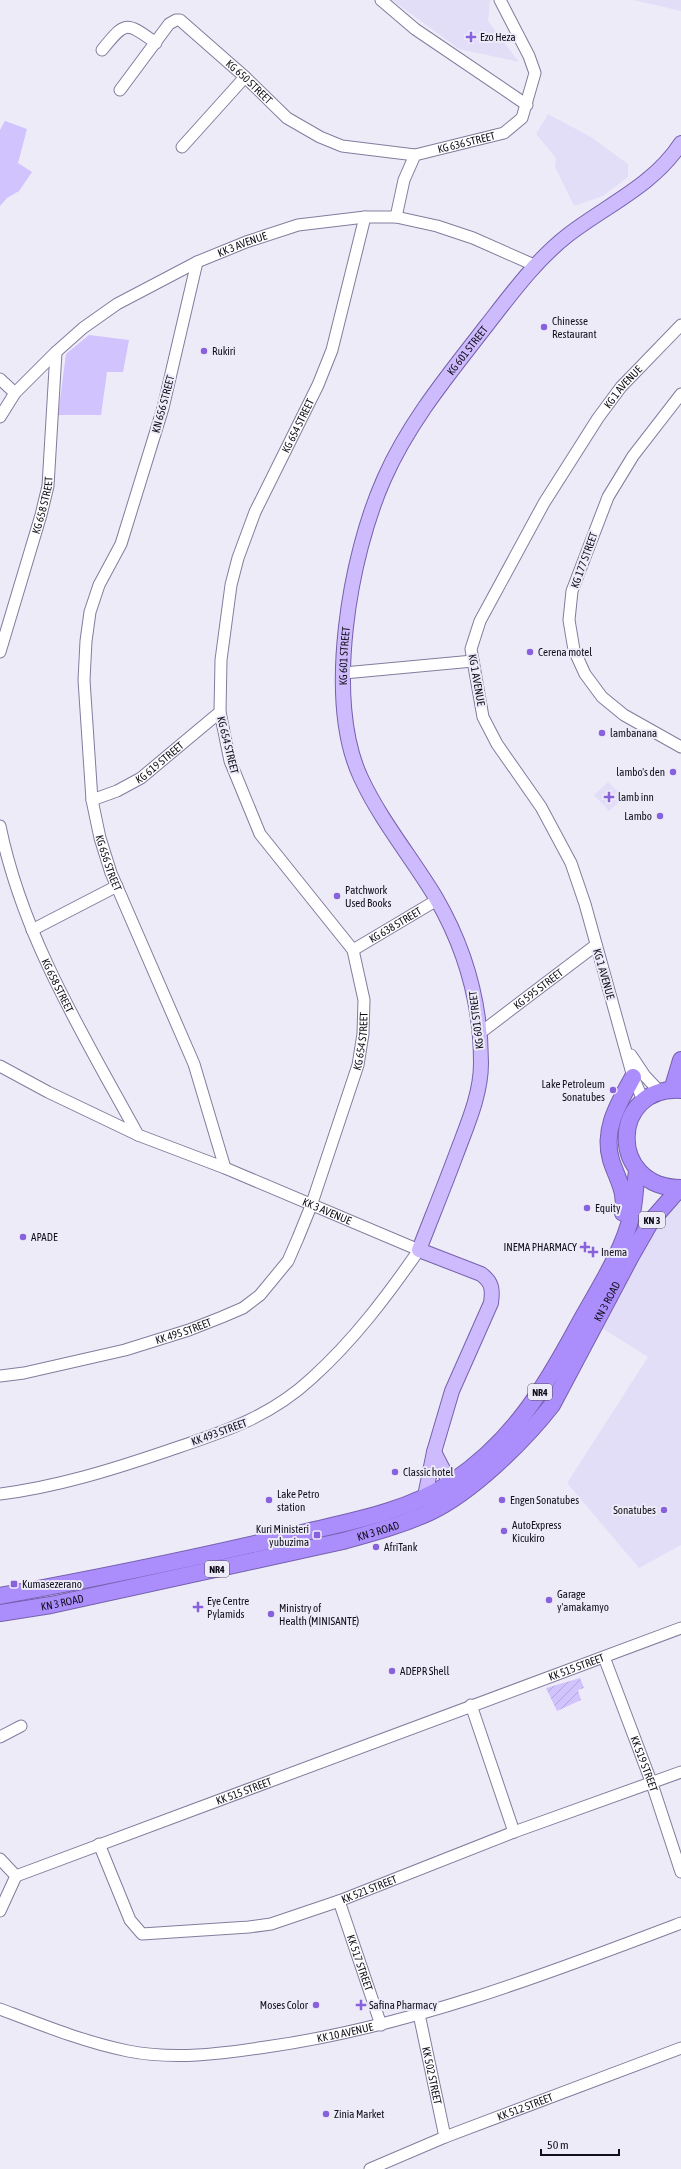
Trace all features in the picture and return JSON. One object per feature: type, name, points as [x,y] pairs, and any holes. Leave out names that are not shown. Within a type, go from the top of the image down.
[{"type":"highway","points":[[681,1060],[671,1090],[643,1100],[634,1111],[628,1124],[626,1142],[629,1157],[637,1171],[649,1181],[664,1187],[681,1188]]},
{"type":"highway","points":[[622,1252],[619,1230],[624,1205],[623,1188],[611,1159],[608,1139],[610,1122],[633,1077]]},
{"type":"highway","name":"KN 3","points":[[622,1252],[632,1213],[637,1171]]},
{"type":"highway","name":"KN 3","points":[[622,1252],[681,1188]]},
{"type":"highway","name":"KN 3 ROAD","points":[[0,1613],[51,1605],[343,1541],[430,1512],[476,1482],[535,1426],[552,1404],[622,1252]]},
{"type":"highway","name":"KN 3 ROAD","points":[[0,1596],[253,1544],[390,1511],[425,1496],[450,1483],[507,1437],[538,1396],[622,1252]]},
{"type":"main road","name":"KG 601 STREET","points":[[419,1250],[477,1094],[481,1066],[480,1034],[475,994],[464,958],[437,900],[376,806],[360,776],[350,749],[345,717],[344,673],[351,583],[362,536],[384,478],[425,404],[534,265],[567,236],[655,175],[670,160],[681,143]]},
{"type":"main road","name":"KK 3 AVENUE","points":[[419,1250],[481,1274],[489,1280],[492,1290],[491,1303],[452,1391],[434,1452],[425,1496]]},
{"type":"main road","points":[[434,1452],[450,1483]]},
{"type":"street","points":[[381,0],[415,29],[527,105]]},
{"type":"street","name":"KG 636 STREET","points":[[415,155],[504,133],[522,118],[535,73],[529,56],[500,0]]},
{"type":"street","name":"KG 650 STREET","points":[[120,90],[169,24],[180,20],[245,77],[287,118],[342,146],[415,155]]},
{"type":"street","points":[[102,50],[118,30],[126,26],[134,27],[156,43]]},
{"type":"street","points":[[182,147],[245,77]]},
{"type":"street","points":[[396,217],[404,180],[415,155]]},
{"type":"street","name":"KK 3 AVENUE","points":[[0,417],[15,393],[56,352],[83,328],[117,304],[197,262],[246,242],[298,225],[366,217],[396,217],[437,226],[459,233],[534,265]]},
{"type":"street","name":"KG 654 STREET","points":[[311,1206],[358,1065],[363,1034],[364,1000],[353,950],[260,834],[230,761],[220,712],[221,660],[231,585],[238,558],[255,512],[318,385],[332,350],[366,217]]},
{"type":"street","name":"KN 656 STREET","points":[[121,544],[163,408],[197,262]]},
{"type":"street","name":"KG 1 AVENUE","points":[[643,1100],[633,1077],[585,904],[571,863],[541,807],[497,744],[483,717],[471,649],[480,621],[544,503],[598,418],[621,387],[681,326]]},
{"type":"street","name":"KG 658 STREET","points":[[0,652],[41,515],[48,486],[56,352]]},
{"type":"street","points":[[0,378],[15,393]]},
{"type":"street","name":"KG 177 STREET","points":[[681,394],[634,456],[608,497],[572,591],[569,620],[574,650],[585,674],[602,697],[624,715],[681,747]]},
{"type":"street","name":"KG 656 STREET","points":[[121,544],[99,586],[90,612],[86,641],[86,720],[92,800],[100,838],[117,886],[194,1064],[225,1168]]},
{"type":"street","points":[[344,673],[473,661]]},
{"type":"street","name":"KG 619 STREET","points":[[92,800],[117,791],[141,778],[220,712]]},
{"type":"street","name":"KG 658 STREET","points":[[0,826],[15,884],[32,930],[56,984],[138,1135]]},
{"type":"street","points":[[32,930],[117,886]]},
{"type":"street","name":"KG 638 STREET","points":[[353,950],[437,900]]},
{"type":"street","name":"KG 595 STREET","points":[[480,1034],[596,945]]},
{"type":"street","name":"KG 1 AVENUE","points":[[625,1044],[642,1072],[671,1090]]},
{"type":"street","name":"KK 3 AVENUE","points":[[0,1066],[48,1092],[138,1135],[225,1168],[311,1206],[419,1250]]},
{"type":"street","name":"KK 495 STREET","points":[[0,1376],[37,1370],[125,1350],[189,1330],[243,1308],[260,1295],[288,1261],[311,1206]]},
{"type":"street","name":"KK 493 STREET","points":[[0,1494],[85,1476],[144,1459],[250,1421],[276,1405],[312,1379],[351,1339],[383,1301],[419,1250]]},
{"type":"street","name":"KK 515 STREET","points":[[16,1876],[681,1628]]},
{"type":"street","name":"KK 519 STREET","points":[[604,1657],[652,1784],[681,1872]]},
{"type":"street","points":[[472,1705],[514,1832]]},
{"type":"street","points":[[0,1738],[21,1726]]},
{"type":"street","name":"KK 521 STREET","points":[[99,1844],[130,1920],[142,1934],[249,1928],[271,1924],[339,1901],[514,1832],[652,1784],[681,1772]]},
{"type":"street","points":[[0,1859],[16,1876],[0,1911]]},
{"type":"street","name":"KK 517 STREET","points":[[339,1901],[381,2025]]},
{"type":"street","name":"KK 10 AVENUE","points":[[0,2009],[78,2037],[128,2051],[210,2056],[299,2043],[381,2025],[493,1990],[681,1923]]},
{"type":"street","name":"KK 502 STREET","points":[[419,2014],[445,2137]]},
{"type":"street","name":"KK 512 STREET","points":[[370,2169],[445,2137],[681,2048]]},
{"type":"shaded area","name":"Ezo Heza","points":[[392,0],[490,0],[488,21],[519,62],[459,49]]},
{"type":"shaded area","points":[[633,0],[681,0],[681,11]]},
{"type":"shaded area","points":[[548,114],[591,137],[628,164],[628,177],[603,196],[574,206],[555,167],[556,158],[536,134]]},
{"type":"shaded area","points":[[5,121],[27,129],[18,163],[32,172],[19,191],[7,198],[0,206],[0,130]]},
{"type":"shaded area","points":[[89,335],[129,340],[123,372],[107,372],[101,415],[58,415],[66,354]]},
{"type":"shaded area","name":"lamb inn","points":[[608,782],[624,798],[609,811],[594,795]]},
{"type":"shaded area","name":"Sonatubes","points":[[676,1200],[681,1200],[681,1545],[639,1568],[567,1483],[648,1357],[597,1325],[642,1237]]},
{"type":"shaded area","points":[[580,1678],[584,1688],[578,1690],[581,1700],[557,1711],[546,1688]]},
{"type":"place","name":"Ezo Heza","points":[[471,37]]},
{"type":"place","name":"Chinesse Restaurant","points":[[544,327]]},
{"type":"place","name":"Rukiri","points":[[204,351]]},
{"type":"place","name":"Cerena motel","points":[[530,652]]},
{"type":"place","name":"lambanana","points":[[602,733]]},
{"type":"place","name":"lambo's den","points":[[673,772]]},
{"type":"place","name":"lamb inn","points":[[609,797]]},
{"type":"place","name":"Lambo","points":[[660,816]]},
{"type":"place","name":"Patchwork Used Books","points":[[337,896]]},
{"type":"place","name":"Lake Petroleum Sonatubes","points":[[613,1090]]},
{"type":"place","name":"Equity","points":[[587,1208]]},
{"type":"place","name":"APADE","points":[[23,1237]]},
{"type":"place","name":"INEMA PHARMACY","points":[[585,1247]]},
{"type":"place","name":"Inema","points":[[593,1252]]},
{"type":"place","name":"Classic hotel","points":[[395,1472]]},
{"type":"place","name":"Lake Petro station","points":[[269,1500]]},
{"type":"place","name":"Engen Sonatubes","points":[[502,1500]]},
{"type":"place","name":"Sonatubes","points":[[664,1510]]},
{"type":"place","name":"AutoExpress Kicukiro","points":[[504,1531]]},
{"type":"place","name":"Kuri Ministeri yubuzima","points":[[317,1535]]},
{"type":"place","name":"AfriTank","points":[[376,1547]]},
{"type":"place","name":"Kumasezerano","points":[[14,1584]]},
{"type":"place","name":"Garage y'amakamyo","points":[[549,1600]]},
{"type":"place","name":"Eye Centre Pylamids","points":[[198,1607]]},
{"type":"place","name":"Ministry of Health (MINISANTE)","points":[[271,1614]]},
{"type":"place","name":"ADEPR Shell","points":[[392,1671]]},
{"type":"place","name":"Moses Color","points":[[316,2005]]},
{"type":"place","name":"Safina Pharmacy","points":[[361,2005]]},
{"type":"place","name":"Zinia Market","points":[[326,2114]]}]
